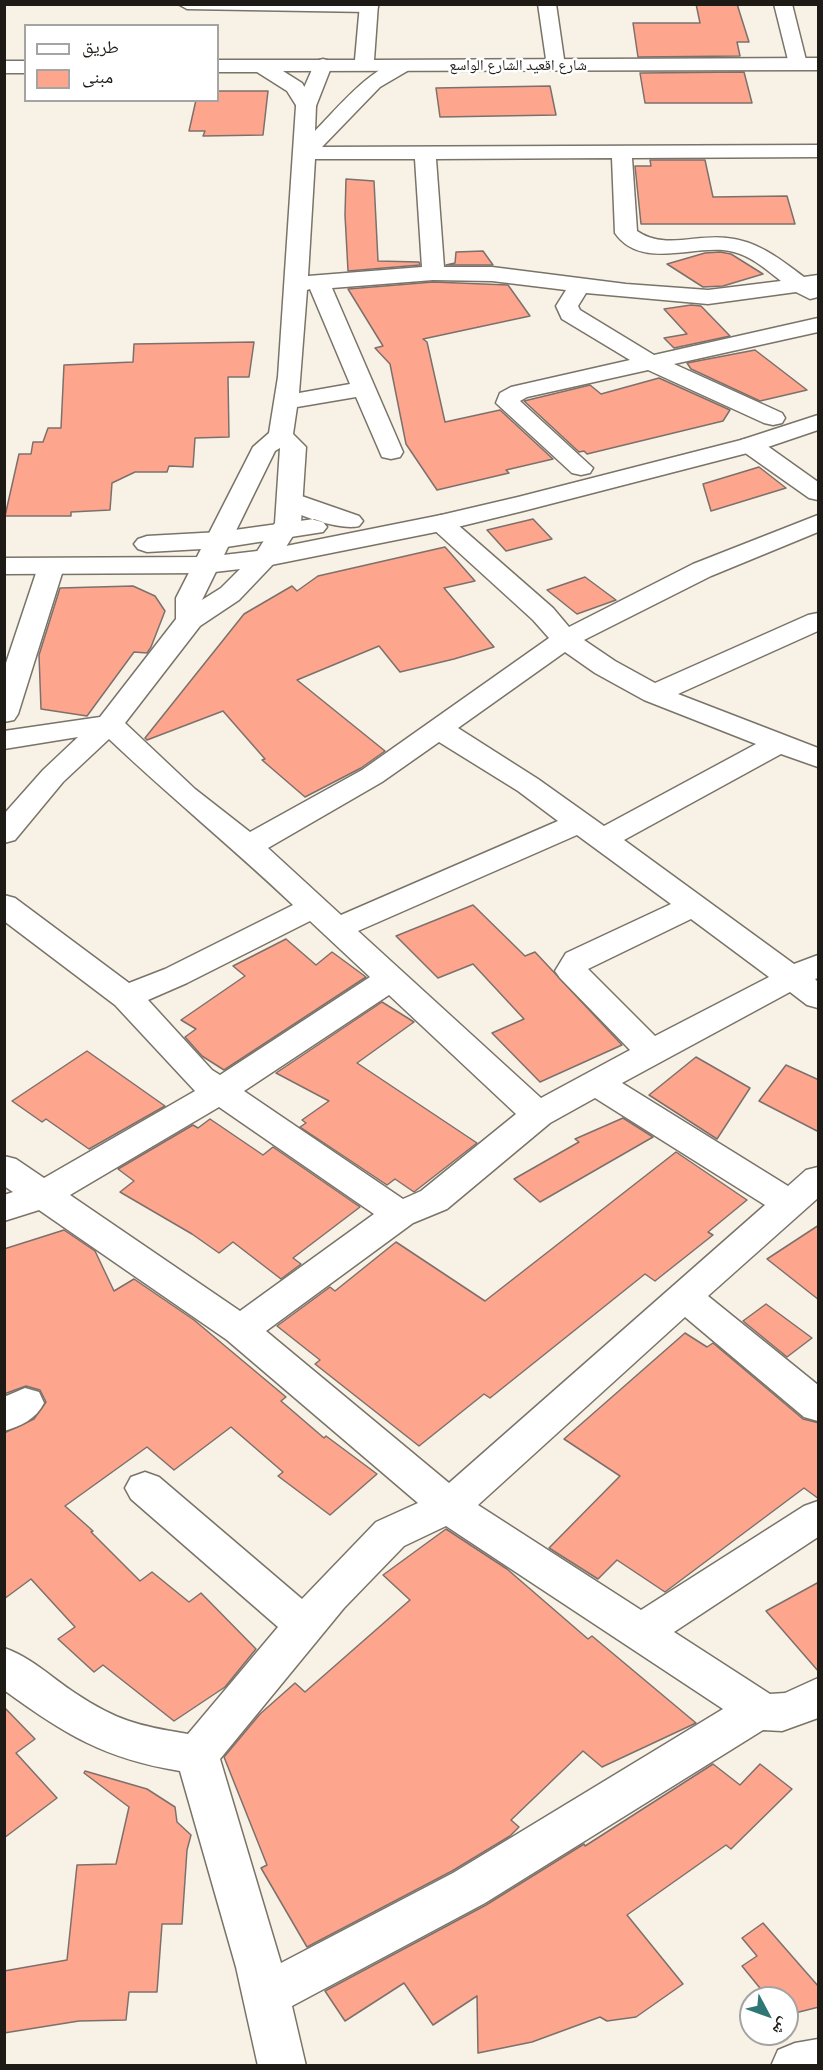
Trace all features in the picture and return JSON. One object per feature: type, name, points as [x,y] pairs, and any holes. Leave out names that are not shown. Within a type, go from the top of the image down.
[{"type":"street","points":[[187,4],[369,6],[364,66]]},
{"type":"street","points":[[547,4],[556,66]]},
{"type":"street","points":[[783,4],[798,64]]},
{"type":"street","name":"شارع اقعيد الشارع الواسع","points":[[219,66],[819,64]]},
{"type":"street","points":[[190,620],[189,598],[265,447],[280,436],[308,284],[306,106],[323,65]]},
{"type":"street","points":[[4,67],[24,66]]},
{"type":"street","points":[[261,66],[295,87],[306,106]]},
{"type":"street","points":[[305,153],[374,83],[402,66]]},
{"type":"street","points":[[305,153],[819,151]]},
{"type":"street","points":[[425,152],[433,273]]},
{"type":"street","points":[[622,152],[626,233],[643,244],[639,269]]},
{"type":"street","points":[[308,284],[433,273],[492,274],[579,286],[716,243],[752,250],[812,288]]},
{"type":"street","points":[[639,269],[708,297],[812,288]]},
{"type":"street","points":[[308,284],[364,389],[391,452]]},
{"type":"street","points":[[579,286],[567,306],[570,314],[650,362],[773,418]]},
{"type":"street","points":[[581,468],[508,403],[508,398],[519,392],[819,325]]},
{"type":"street","points":[[286,402],[364,389]]},
{"type":"street","points":[[4,544],[117,545],[220,540],[350,521],[403,511],[679,446],[773,418],[819,401]]},
{"type":"street","points":[[4,566],[206,565],[266,558],[441,523],[750,445],[819,422]]},
{"type":"street","points":[[4,834],[53,776],[109,724],[190,620],[230,594],[266,558],[288,523],[294,447],[280,436]]},
{"type":"street","points":[[750,445],[819,493]]},
{"type":"street","points":[[290,500],[318,512],[350,521]]},
{"type":"street","points":[[441,523],[543,614],[565,639],[605,667],[654,694],[819,758]]},
{"type":"street","points":[[248,846],[372,776],[565,639],[702,570],[819,523]]},
{"type":"street","points":[[4,714],[51,567]]},
{"type":"street","points":[[654,694],[819,621]]},
{"type":"street","points":[[4,740],[109,724]]},
{"type":"street","points":[[109,724],[185,795],[248,846],[538,1115]]},
{"type":"street","points":[[439,729],[528,785],[693,906],[805,971],[819,997]]},
{"type":"street","points":[[337,928],[590,831],[778,744]]},
{"type":"street","points":[[4,905],[126,997],[200,1078],[400,1214]]},
{"type":"street","points":[[652,1052],[571,971],[577,960],[693,906]]},
{"type":"street","points":[[126,997],[176,976],[313,907]]},
{"type":"street","points":[[240,1330],[400,1214],[434,1200],[538,1115],[805,971]]},
{"type":"street","points":[[4,1208],[43,1195],[220,1091],[391,978]]},
{"type":"street","points":[[197,1755],[329,1596],[390,1534],[450,1507],[684,1296],[804,1192],[596,1083]]},
{"type":"street","points":[[4,1168],[240,1330],[450,1507],[759,1710],[782,1713],[819,1696]]},
{"type":"street","points":[[684,1296],[819,1406]]},
{"type":"street","points":[[145,1488],[305,1626]]},
{"type":"street","points":[[640,1632],[819,1518]]},
{"type":"street","points":[[4,1666],[72,1714],[101,1731],[126,1741],[197,1755]]},
{"type":"street","points":[[266,1995],[469,1888],[759,1710]]},
{"type":"street","points":[[197,1755],[266,1995],[282,2066]]},
{"type":"street","points":[[795,2066],[819,2062]]},
{"type":"building","points":[[696,4],[737,4],[749,42],[737,42],[740,56],[638,57],[633,23],[700,23]]},
{"type":"building","points":[[744,72],[752,103],[645,103],[640,73]]},
{"type":"building","points":[[550,86],[556,115],[440,117],[436,88]]},
{"type":"building","points":[[219,91],[268,91],[263,135],[203,136],[205,131],[189,131],[196,102],[219,102]]},
{"type":"building","points":[[650,160],[705,160],[713,197],[787,196],[795,224],[641,224],[635,166],[651,166]]},
{"type":"building","points":[[346,179],[374,181],[378,261],[419,262],[420,265],[348,271]]},
{"type":"building","points":[[483,251],[493,265],[446,265],[455,263],[456,252]]},
{"type":"building","points":[[705,253],[731,254],[763,274],[723,286],[703,287],[667,264]]},
{"type":"building","points":[[433,282],[508,285],[530,316],[423,339],[427,342],[445,422],[500,410],[553,459],[506,470],[509,473],[437,490],[406,444],[390,364],[375,348],[383,346],[348,289]]},
{"type":"building","points":[[691,305],[701,306],[730,336],[674,348],[664,338],[687,334],[664,309]]},
{"type":"building","points":[[254,342],[249,377],[228,377],[229,437],[195,438],[193,467],[169,466],[167,472],[135,472],[112,483],[110,510],[71,512],[71,516],[5,516],[19,454],[31,454],[33,442],[43,442],[48,428],[61,428],[64,365],[133,362],[134,344]]},
{"type":"building","points":[[755,350],[807,390],[760,401],[691,369],[687,363]]},
{"type":"building","points":[[659,378],[730,410],[723,421],[587,454],[584,451],[579,452],[524,401],[590,385],[601,394]]},
{"type":"building","points":[[759,467],[786,488],[711,511],[703,484]]},
{"type":"building","points":[[533,519],[552,539],[506,551],[487,530]]},
{"type":"building","points":[[445,547],[475,581],[444,588],[494,647],[400,672],[379,646],[297,680],[385,751],[361,768],[305,797],[262,760],[265,759],[223,711],[147,740],[145,738],[244,614],[292,586],[297,591],[318,576]]},
{"type":"building","points":[[585,577],[616,600],[577,614],[547,590]]},
{"type":"building","points":[[133,586],[155,596],[165,611],[147,653],[134,652],[87,716],[41,709],[39,655],[60,588]]},
{"type":"building","points":[[473,905],[525,956],[535,952],[622,1045],[540,1082],[492,1033],[524,1019],[473,964],[438,978],[396,936]]},
{"type":"building","points":[[286,939],[316,965],[332,952],[366,977],[224,1070],[202,1056],[185,1037],[196,1029],[181,1020],[245,976],[233,966]]},
{"type":"building","points":[[382,1002],[414,1022],[357,1063],[477,1143],[414,1192],[395,1179],[387,1185],[300,1127],[306,1123],[302,1120],[329,1101],[276,1073]]},
{"type":"building","points":[[87,1051],[165,1106],[89,1149],[46,1119],[42,1122],[12,1101]]},
{"type":"building","points":[[696,1057],[750,1088],[717,1139],[649,1095]]},
{"type":"building","points":[[786,1065],[819,1080],[819,1132],[759,1101]]},
{"type":"building","points":[[623,1118],[653,1137],[540,1202],[514,1179],[579,1142],[575,1139]]},
{"type":"building","points":[[210,1119],[263,1155],[273,1147],[360,1207],[293,1258],[301,1264],[281,1279],[233,1242],[219,1253],[192,1234],[120,1192],[134,1181],[118,1169],[193,1125],[198,1128]]},
{"type":"building","points":[[676,1152],[747,1200],[708,1232],[713,1235],[655,1281],[645,1274],[490,1398],[484,1394],[419,1446],[315,1364],[320,1360],[277,1326],[330,1287],[335,1291],[396,1242],[485,1301]]},
{"type":"building","points":[[819,1225],[819,1300],[767,1259]]},
{"type":"building","points":[[64,1230],[95,1251],[114,1291],[134,1279],[194,1320],[286,1397],[281,1401],[324,1438],[326,1436],[377,1474],[330,1515],[278,1476],[283,1472],[231,1427],[174,1470],[147,1447],[65,1506],[93,1531],[91,1532],[140,1581],[152,1572],[189,1602],[201,1593],[256,1649],[225,1687],[174,1721],[103,1665],[94,1672],[58,1639],[75,1627],[31,1579],[4,1599],[4,1433],[34,1419],[46,1402],[40,1390],[26,1386],[4,1394],[4,1249]]},
{"type":"building","points":[[766,1304],[812,1338],[787,1357],[743,1321]]},
{"type":"building","points":[[685,1333],[707,1347],[713,1343],[803,1419],[819,1423],[819,1499],[804,1488],[665,1592],[617,1560],[598,1579],[549,1548],[620,1476],[564,1439]]},
{"type":"building","points":[[446,1529],[507,1569],[588,1639],[592,1636],[696,1723],[602,1767],[583,1751],[511,1820],[519,1827],[510,1836],[452,1871],[307,1947],[261,1868],[267,1865],[224,1757],[260,1714],[295,1683],[305,1692],[410,1600],[383,1575]]},
{"type":"building","points":[[819,1582],[819,1672],[766,1611]]},
{"type":"building","points":[[4,1707],[35,1739],[16,1753],[57,1798],[4,1838]]},
{"type":"building","points":[[713,1764],[740,1785],[760,1764],[792,1789],[731,1849],[726,1845],[627,1915],[683,1984],[636,2017],[607,2021],[600,2017],[532,2042],[478,2053],[477,1996],[433,2025],[404,1983],[345,2021],[325,1991],[486,1905],[584,1844],[585,1846]]},
{"type":"building","points":[[85,1771],[147,1789],[175,1807],[177,1822],[191,1835],[187,1850],[182,1924],[162,1924],[157,1992],[129,1992],[126,2020],[79,2021],[4,2033],[4,1971],[67,1960],[77,1865],[116,1864],[129,1807],[84,1773]]},
{"type":"building","points":[[763,1923],[819,1987],[819,2007],[799,2012],[799,1986],[758,1986],[742,1966],[757,1956],[742,1938]]}]
